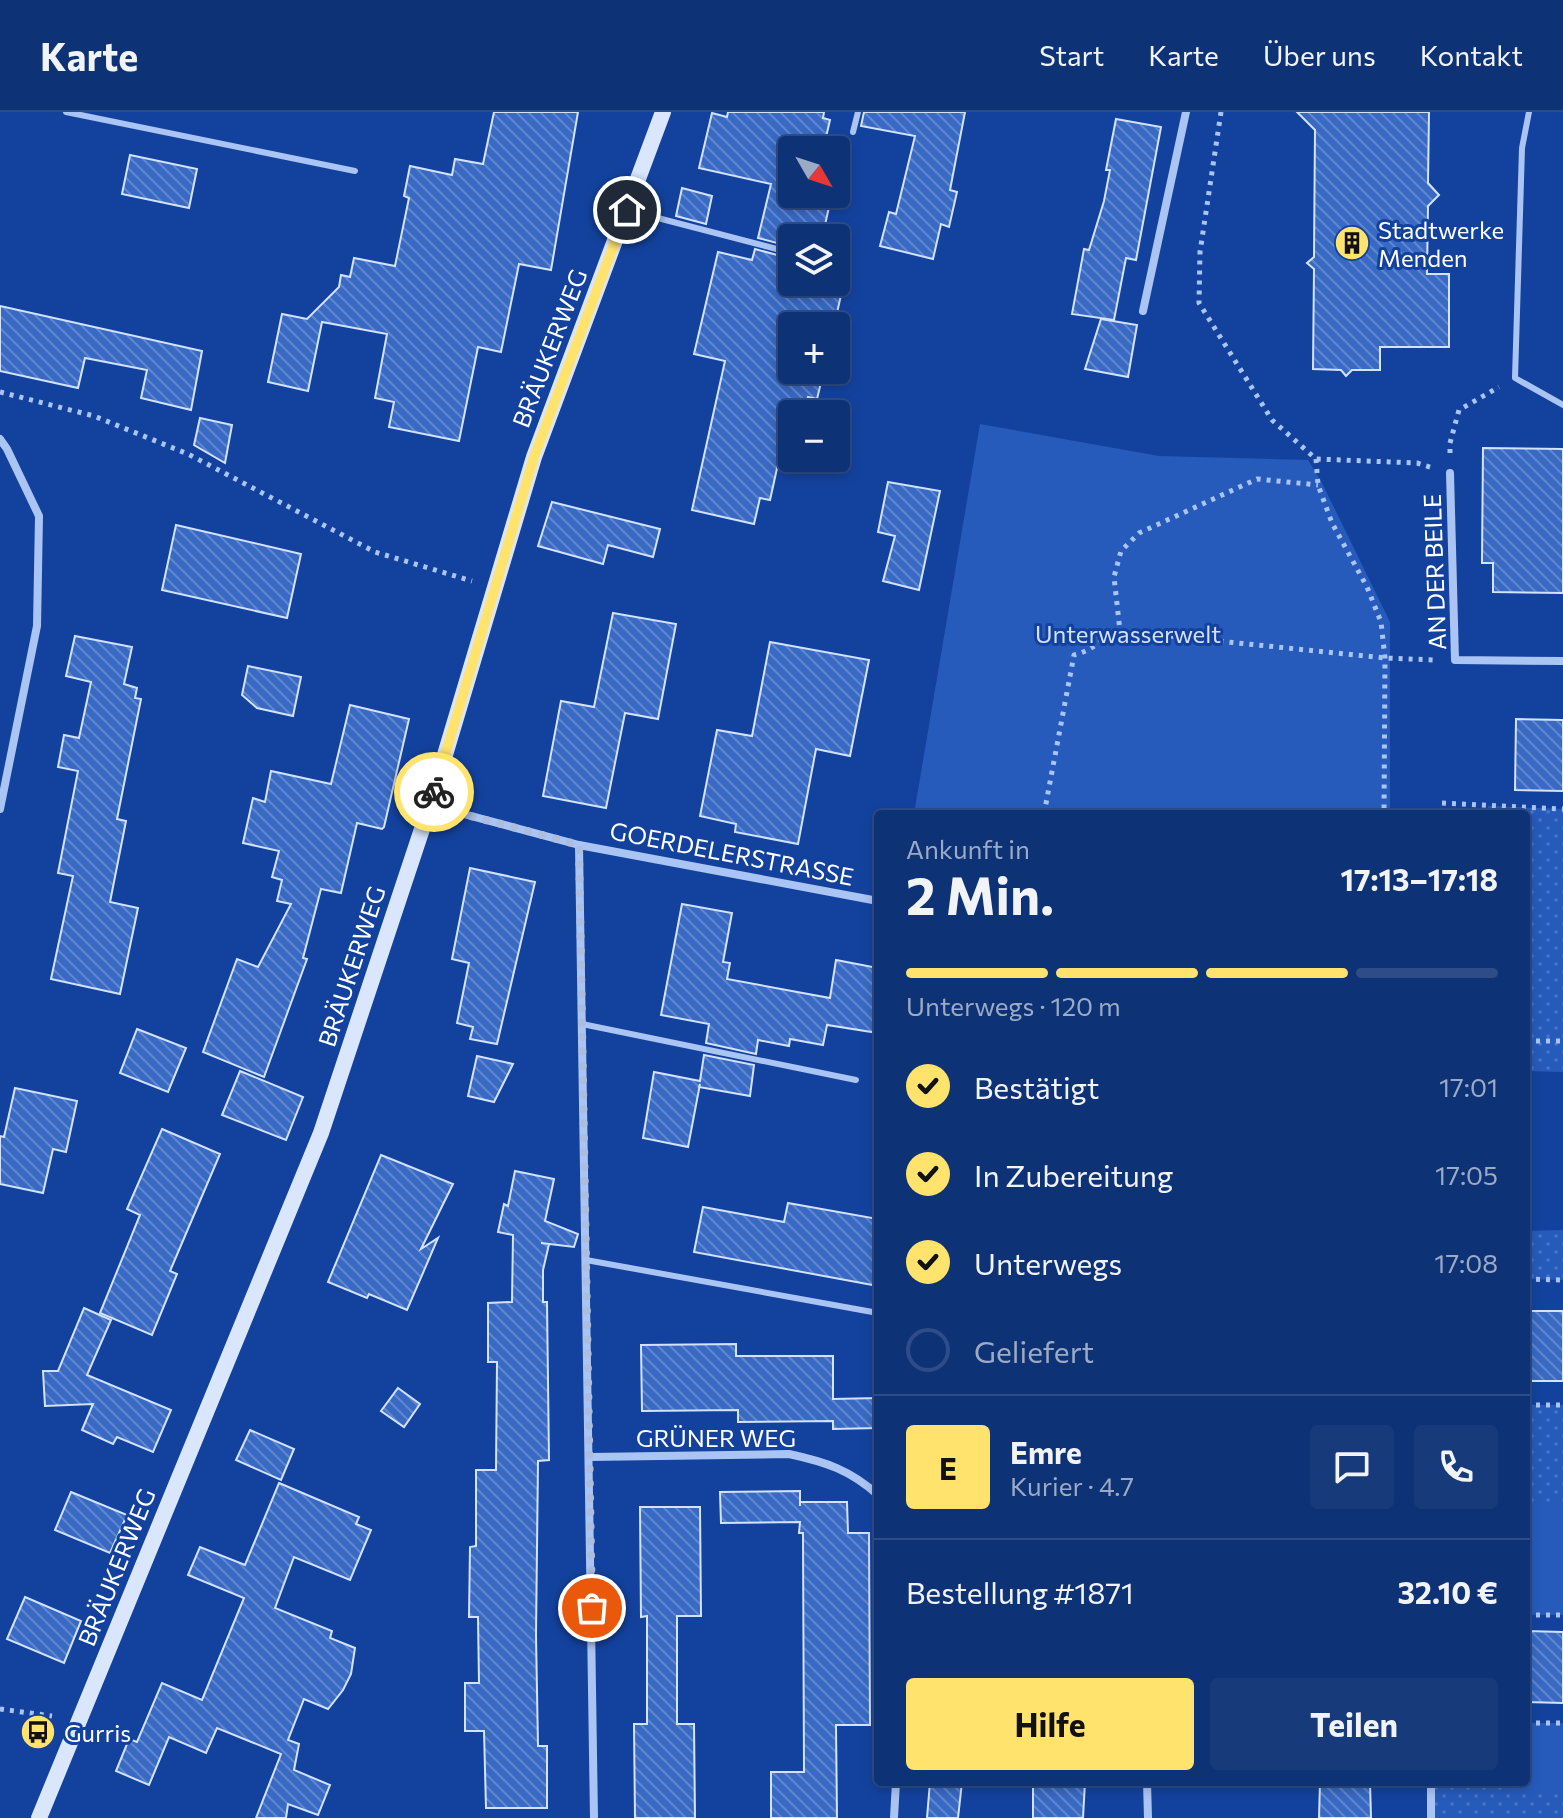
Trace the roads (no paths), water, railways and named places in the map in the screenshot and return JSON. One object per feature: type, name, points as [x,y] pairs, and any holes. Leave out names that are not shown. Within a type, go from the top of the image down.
[{"type":"main road","name":"BRÄUKERWEG","points":[[39,1818],[321,1133],[430,805],[534,457],[663,112]]},
{"type":"street","points":[[1143,311],[1186,112]]},
{"type":"street","points":[[0,439],[39,516],[37,626],[0,809]]},
{"type":"street","name":"AN DER BEILE","points":[[1450,473],[1455,660],[1563,661]]},
{"type":"street","points":[[430,805],[579,845],[594,1818]]},
{"type":"street","name":"GOERDELERSTRASSE","points":[[579,845],[874,900]]},
{"type":"street","name":"GRÜNER WEG","points":[[590,1457],[789,1454],[821,1461],[857,1476],[874,1491]]},
{"type":"street","points":[[894,1818],[896,1786]]},
{"type":"street","points":[[1147,1786],[1148,1818]]},
{"type":"street","points":[[1431,1786],[1431,1818]]},
{"type":"lane","points":[[66,112],[355,171]]},
{"type":"lane","points":[[853,132],[858,112]]},
{"type":"lane","points":[[1529,112],[1522,148],[1515,378],[1563,405]]},
{"type":"lane","points":[[627,210],[778,249]]},
{"type":"lane","points":[[582,1024],[856,1080]]},
{"type":"lane","points":[[586,1260],[874,1312]]},
{"type":"place","name":"Stadtwerke Menden","points":[[1352,243]]},
{"type":"place","name":"Gurris","points":[[38,1732]]},
{"type":"park label","name":"Unterwasserwelt","points":[[1128,633]]}]
